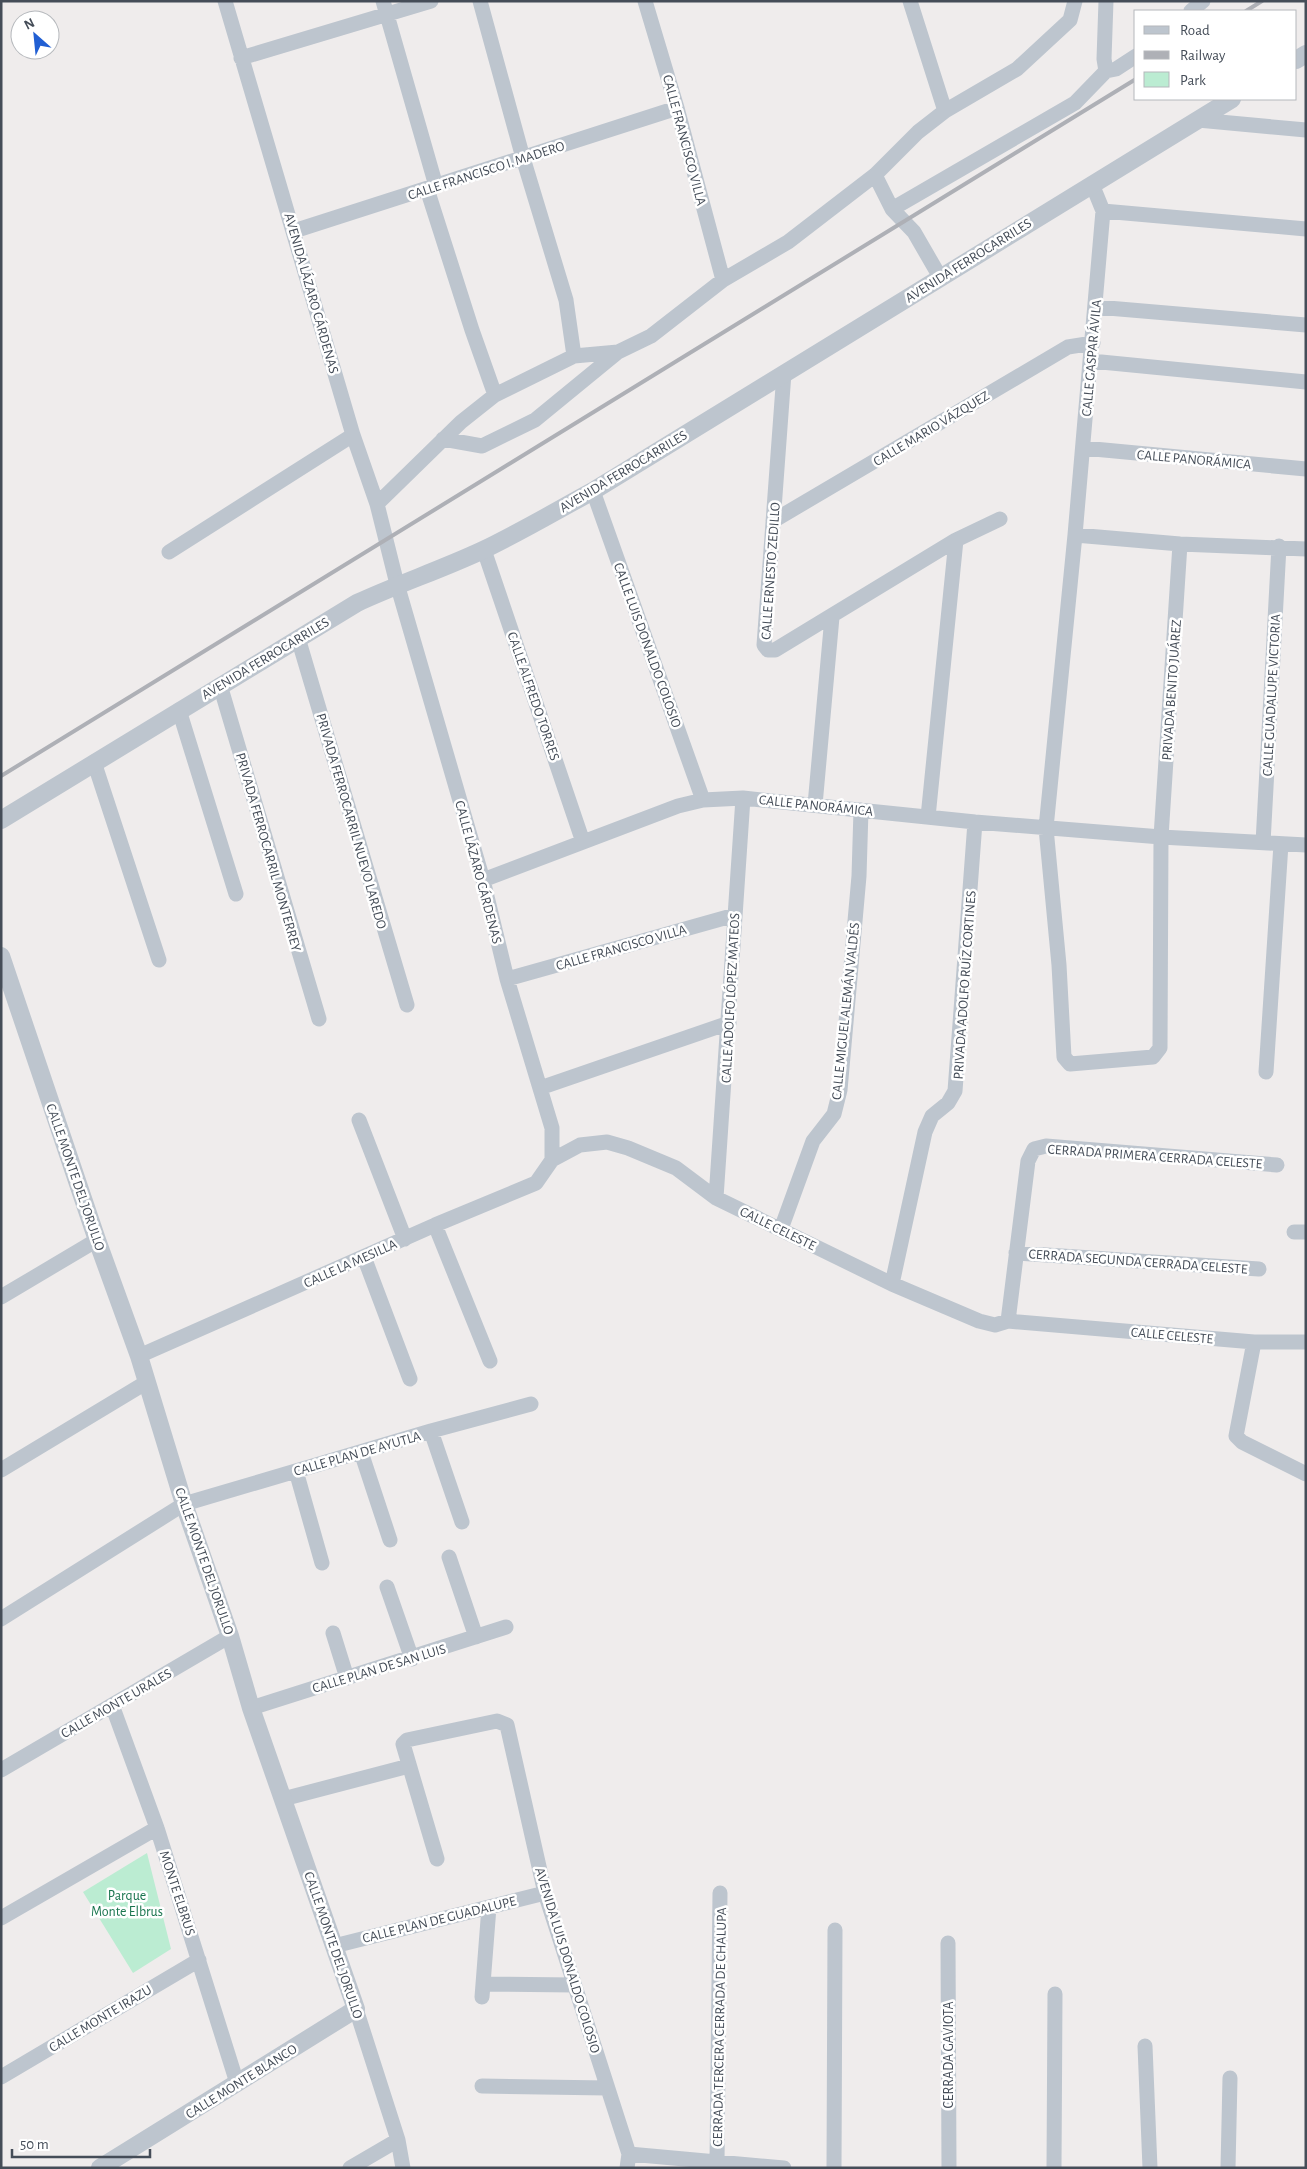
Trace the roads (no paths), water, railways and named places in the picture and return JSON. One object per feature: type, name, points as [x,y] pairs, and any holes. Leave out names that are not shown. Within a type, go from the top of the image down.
[{"type":"street","name":"AVENIDA LÁZARO CÁRDENAS","points":[[225,1],[353,435],[377,504],[397,584]]},
{"type":"street","points":[[241,58],[385,8],[431,1]]},
{"type":"street","points":[[480,1],[523,158],[566,300],[574,356]]},
{"type":"street","name":"CALLE FRANCISCO VILLA","points":[[644,1],[677,108],[722,280]]},
{"type":"street","points":[[910,1],[945,111]]},
{"type":"street","points":[[442,439],[482,446],[534,420],[618,352],[651,336],[722,280],[788,242],[875,175],[918,132],[945,111],[1017,69],[1070,20],[1075,1]]},
{"type":"street","points":[[1106,1],[1104,59],[1106,71]]},
{"type":"street","points":[[1192,10],[1204,1]]},
{"type":"street","points":[[385,8],[431,187],[472,330],[495,395]]},
{"type":"street","points":[[892,209],[1075,102],[1106,71],[1116,69],[1134,57]]},
{"type":"street","name":"AVENIDA FERROCARRILES","points":[[1,820],[357,603],[397,584],[442,569],[484,550],[593,491],[1230,100]]},
{"type":"street","name":"CALLE FRANCISCO I. MADERO","points":[[294,231],[677,108]]},
{"type":"street","points":[[1198,120],[1306,130]]},
{"type":"street","points":[[875,175],[892,209],[914,232],[940,277]]},
{"type":"street","name":"CALLE GASPAR ÁVILA","points":[[1059,965],[1046,828],[1076,535],[1104,211],[1092,184]]},
{"type":"street","points":[[1104,211],[1306,229]]},
{"type":"street","points":[[1096,306],[1306,325]]},
{"type":"street","name":"CALLE MARIO VÁZQUEZ","points":[[773,521],[1068,347],[1093,343]]},
{"type":"street","points":[[377,504],[442,439],[495,395],[574,356],[618,352]]},
{"type":"street","points":[[1091,362],[1306,382]]},
{"type":"street","name":"CALLE ERNESTO ZEDILLO","points":[[784,374],[764,644],[768,650],[775,650],[956,540],[1000,519]]},
{"type":"street","points":[[169,552],[353,435]]},
{"type":"street","name":"CALLE PANORÁMICA","points":[[1083,448],[1306,469]]},
{"type":"street","name":"CALLE LUIS DONALDO COLOSIO","points":[[593,491],[703,800]]},
{"type":"street","points":[[1076,535],[1180,544],[1280,546],[1306,549]]},
{"type":"street","points":[[928,817],[956,540]]},
{"type":"street","name":"PRIVADA BENITO JUÁREZ","points":[[1059,965],[1064,1057],[1070,1064],[1153,1057],[1160,1048],[1161,837],[1180,544]]},
{"type":"street","name":"CALLE GUADALUPE VICTORIA","points":[[1263,844],[1280,546]]},
{"type":"street","name":"CALLE ALFREDO TORRES","points":[[484,550],[584,842]]},
{"type":"street","name":"CALLE LÁZARO CÁRDENAS","points":[[397,584],[483,880],[507,979],[552,1128],[552,1160]]},
{"type":"street","points":[[815,805],[832,617]]},
{"type":"street","name":"PRIVADA FERROCARRIL NUEVO LAREDO","points":[[298,638],[407,1005]]},
{"type":"street","name":"PRIVADA FERROCARRIL MONTERREY","points":[[220,685],[319,1019]]},
{"type":"street","points":[[179,710],[236,894]]},
{"type":"street","points":[[94,762],[159,960]]},
{"type":"street","name":"CALLE PANORÁMICA","points":[[483,880],[678,806],[703,800],[742,798],[976,822],[1161,837]]},
{"type":"street","name":"CALLE ADOLFO LÓPEZ MATEOS","points":[[716,1198],[729,1023],[742,798]]},
{"type":"street","name":"CALLE MIGUEL ALEMÁN VALDÉS","points":[[781,1229],[813,1141],[834,1114],[840,1090],[859,876],[862,810]]},
{"type":"street","name":"PRIVADA ADOLFO RUÍZ CORTINES","points":[[892,1284],[925,1132],[932,1116],[948,1103],[955,1091],[976,822]]},
{"type":"street","points":[[1161,837],[1306,845]]},
{"type":"street","points":[[1266,1072],[1281,844]]},
{"type":"street","name":"CALLE FRANCISCO VILLA","points":[[507,979],[735,915]]},
{"type":"street","name":"CALLE MONTE DEL JORULLO","points":[[1,956],[97,1240],[139,1356],[184,1504],[230,1636],[251,1708],[356,2009],[398,2140],[403,2168]]},
{"type":"street","points":[[540,1088],[729,1023]]},
{"type":"street","points":[[359,1120],[405,1239]]},
{"type":"street","name":"CALLE CELESTE","points":[[552,1160],[580,1145],[607,1142],[628,1148],[676,1168],[716,1198],[892,1284],[979,1321],[995,1324],[1008,1321],[1254,1342],[1306,1342]]},
{"type":"street","name":"CERRADA PRIMERA CERRADA CELESTE","points":[[1016,1253],[1028,1161],[1034,1149],[1046,1146],[1277,1165]]},
{"type":"street","name":"CALLE LA MESILLA","points":[[139,1356],[435,1225],[536,1183],[552,1160]]},
{"type":"street","points":[[435,1225],[490,1361]]},
{"type":"street","points":[[1,1297],[97,1240]]},
{"type":"street","points":[[1008,1321],[1016,1253]]},
{"type":"street","name":"CERRADA SEGUNDA CERRADA CELESTE","points":[[1016,1253],[1259,1269]]},
{"type":"street","points":[[364,1257],[410,1379]]},
{"type":"street","points":[[1254,1342],[1236,1436],[1242,1442],[1306,1474]]},
{"type":"street","points":[[1,1470],[147,1382]]},
{"type":"street","name":"CALLE PLAN DE AYUTLA","points":[[1,1619],[184,1504],[431,1431],[531,1404]]},
{"type":"street","points":[[431,1431],[462,1522]]},
{"type":"street","points":[[360,1452],[390,1540]]},
{"type":"street","points":[[296,1471],[322,1563]]},
{"type":"street","points":[[449,1557],[476,1637]]},
{"type":"street","points":[[387,1587],[412,1659]]},
{"type":"street","name":"CALLE PLAN DE SAN LUIS","points":[[251,1708],[412,1659],[506,1627]]},
{"type":"street","points":[[333,1633],[347,1678]]},
{"type":"street","name":"CALLE MONTE URALES","points":[[1,1770],[230,1636]]},
{"type":"street","name":"MONTE ELBRUS","points":[[112,1705],[157,1828],[200,1960],[237,2083]]},
{"type":"street","name":"AVENIDA LUIS DONALDO COLOSIO","points":[[409,1766],[403,1744],[407,1740],[503,1722],[507,1725],[545,1893],[607,2088],[628,2161]]},
{"type":"street","points":[[283,1799],[409,1766],[437,1859]]},
{"type":"street","points":[[1,1918],[157,1828]]},
{"type":"street","name":"CALLE PLAN DE GUADALUPE","points":[[334,1946],[545,1893]]},
{"type":"street","name":"CERRADA TERCERA CERRADA DE CHALUPA","points":[[717,2162],[720,1893]]},
{"type":"street","points":[[490,1907],[483,1990],[574,1985]]},
{"type":"street","points":[[834,1930],[834,2168]]},
{"type":"street","name":"CERRADA GAVIOTA","points":[[948,1943],[949,2168]]},
{"type":"street","name":"CALLE MONTE IRAZU","points":[[1,2077],[200,1960]]},
{"type":"street","points":[[1054,2168],[1055,1994]]},
{"type":"street","name":"CALLE MONTE BLANCO","points":[[100,2168],[356,2009]]},
{"type":"street","points":[[1145,2046],[1150,2168]]},
{"type":"street","points":[[1228,2168],[1230,2078]]},
{"type":"street","points":[[482,2086],[607,2088]]},
{"type":"street","points":[[350,2168],[398,2140]]},
{"type":"street","points":[[628,2161],[717,2162],[784,2168]]},
{"type":"railway","points":[[1248,10],[1262,1]]},
{"type":"railway","points":[[1,776],[1134,80]]},
{"type":"park label","name":"Parque Monte Elbrus","points":[[127,1904]]}]
